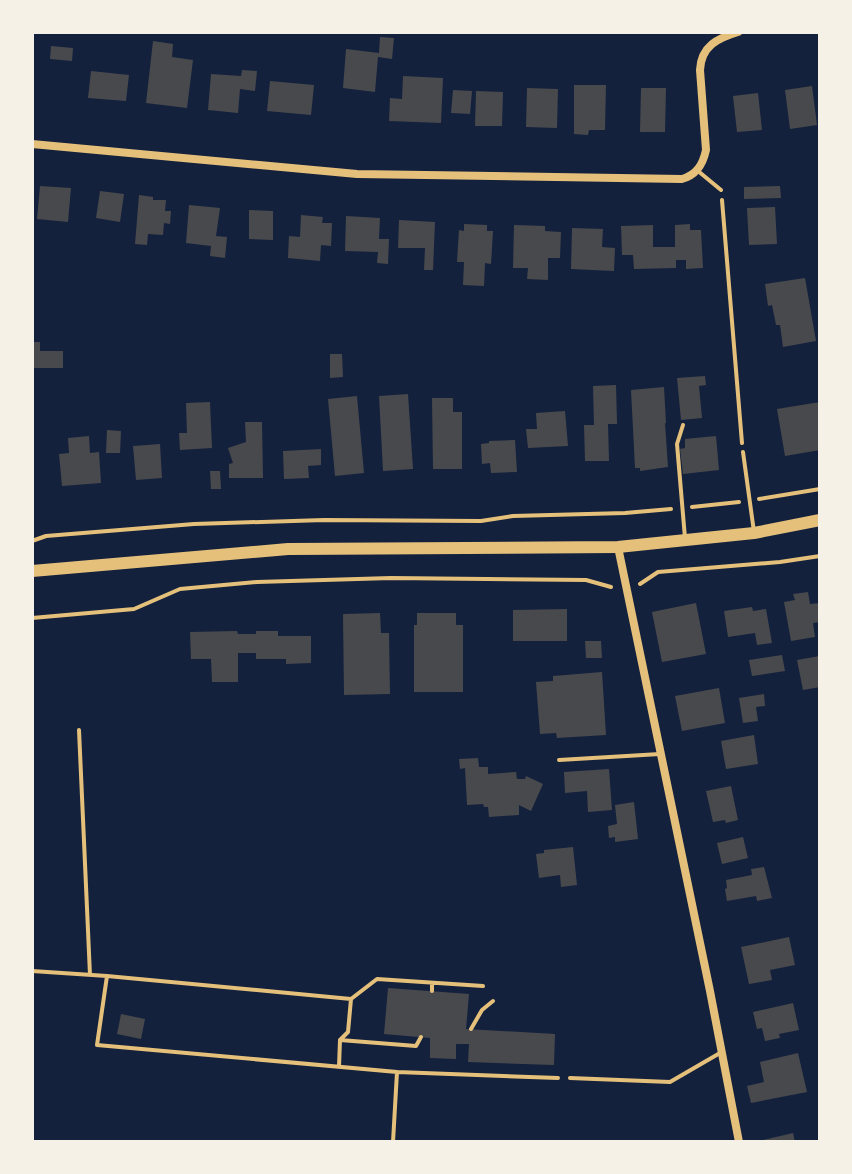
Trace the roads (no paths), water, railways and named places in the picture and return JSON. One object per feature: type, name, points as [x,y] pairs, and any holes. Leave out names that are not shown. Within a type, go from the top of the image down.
[{"type":"main road","points":[[32,571],[288,549],[618,547],[754,533],[820,520]]},
{"type":"street","points":[[32,144],[357,174],[687,178],[697,171],[706,144],[700,63],[710,45],[738,32]]},
{"type":"street","points":[[618,547],[739,1142]]},
{"type":"lane","points":[[697,171],[721,190]]},
{"type":"lane","points":[[683,425],[677,444],[686,540]]},
{"type":"lane","points":[[743,452],[754,533]]},
{"type":"lane","points":[[559,760],[660,754]]},
{"type":"lane","points":[[570,1078],[670,1082],[721,1052]]}]
